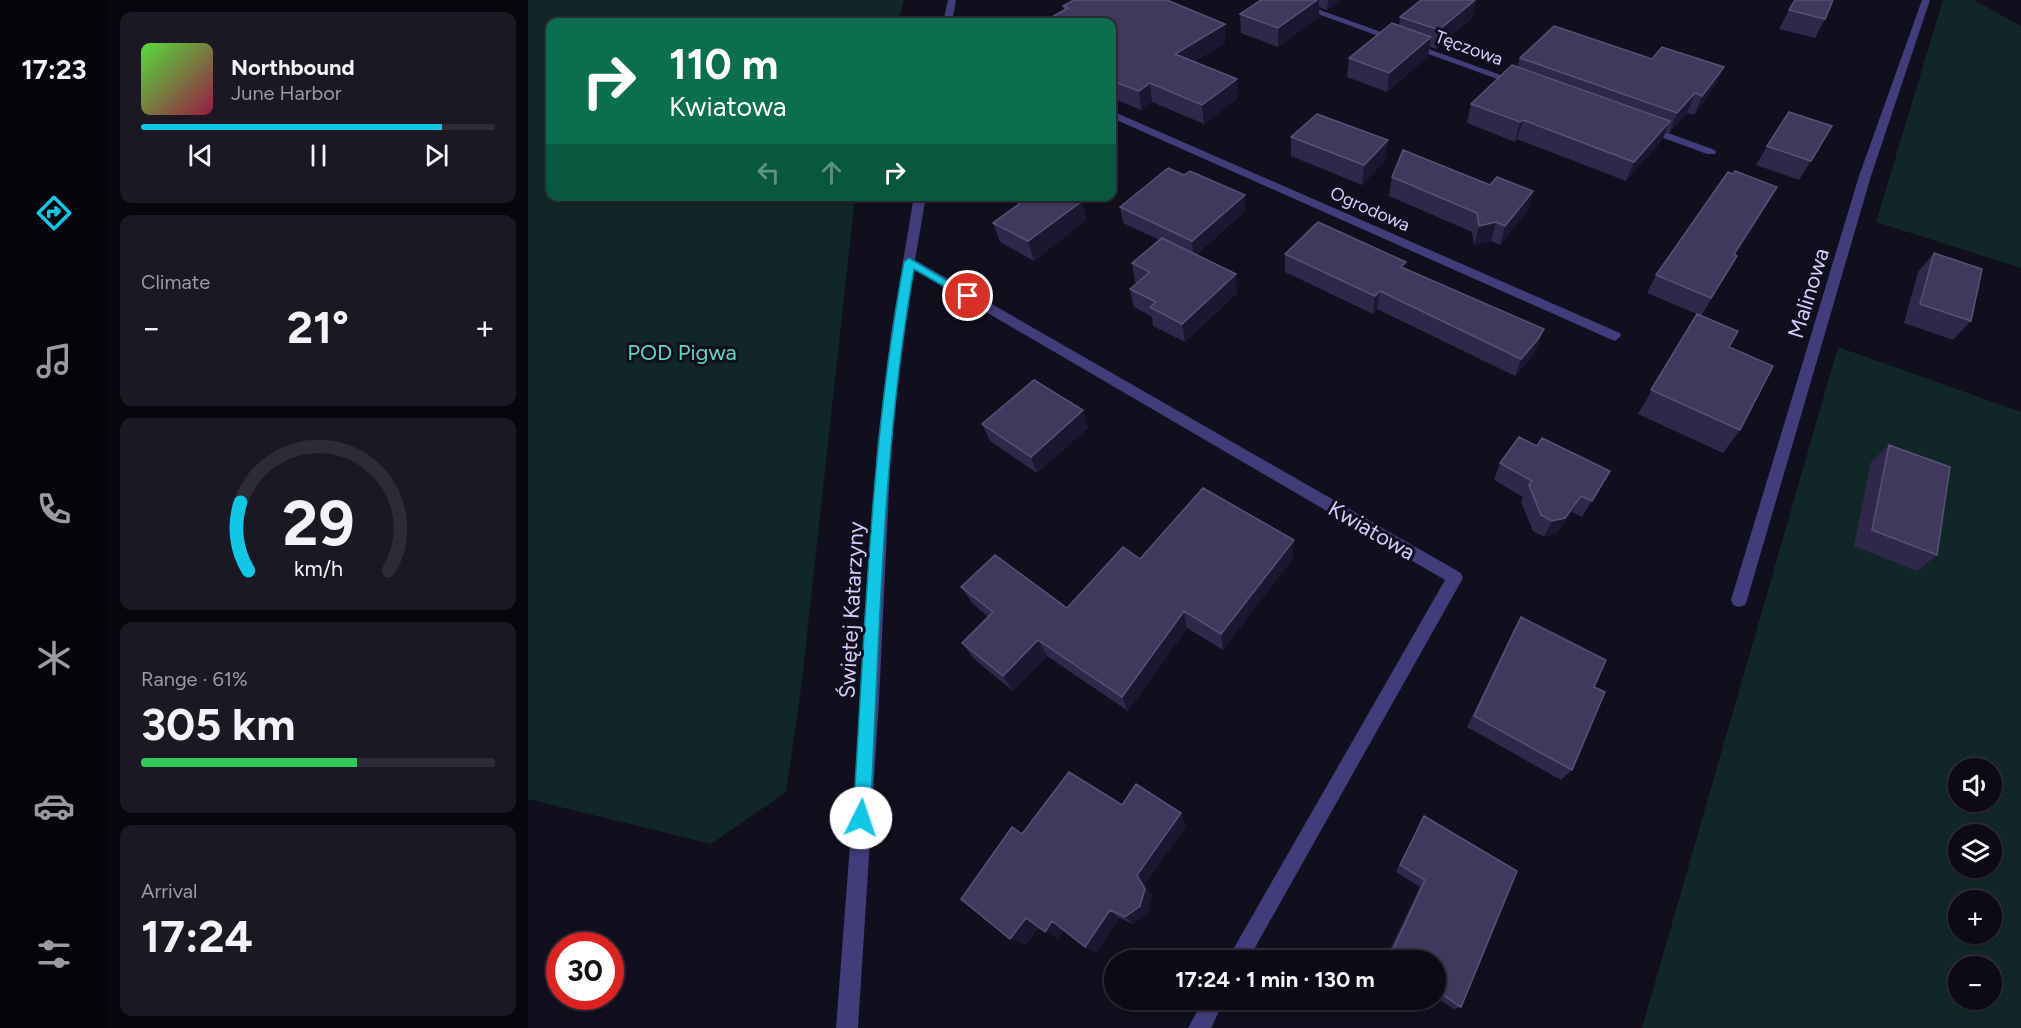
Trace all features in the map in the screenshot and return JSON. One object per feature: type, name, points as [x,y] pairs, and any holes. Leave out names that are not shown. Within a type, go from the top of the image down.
[{"type":"street","points":[[949,18],[952,0]]},
{"type":"street","name":"Tęczowa","points":[[1283,0],[1531,88]]},
{"type":"street","name":"Malinowa","points":[[1739,600],[1865,176],[1926,0]]},
{"type":"street","name":"Ogrodowa","points":[[1116,116],[1614,336]]},
{"type":"street","points":[[1632,124],[1711,152]]},
{"type":"street","name":"Świętej Katarzyny","points":[[847,1028],[870,701],[884,448],[897,333],[919,201]]},
{"type":"street","name":"Kwiatowa","points":[[909,262],[1455,578],[1243,950]]},
{"type":"street","points":[[1198,1028],[1209,1010]]},
{"type":"green space","name":"POD Pigwa","points":[[528,0],[904,0],[899,18],[546,18],[546,201],[855,201],[801,689],[786,792],[711,844],[528,799]]},
{"type":"green space","points":[[1943,0],[1974,0],[2021,26],[2021,268],[1876,222]]},
{"type":"green space","points":[[1838,347],[2021,412],[2021,1028],[1642,1028]]},
{"type":"building","points":[[1074,0],[1167,0],[1225,24],[1175,54],[1237,79],[1202,105],[1150,83],[1139,91],[1116,82],[1116,18],[1050,18],[1068,8],[1063,6]]},
{"type":"building","points":[[1261,0],[1317,0],[1278,28],[1240,14]]},
{"type":"building","points":[[1421,0],[1475,0],[1439,30],[1400,17]]},
{"type":"building","points":[[1795,0],[1833,0],[1825,19],[1789,10]]},
{"type":"building","points":[[1392,23],[1431,37],[1389,73],[1349,58]]},
{"type":"building","points":[[1554,26],[1652,59],[1662,47],[1724,67],[1702,96],[1695,93],[1677,113],[1520,58]]},
{"type":"building","points":[[1512,65],[1670,121],[1634,162],[1523,120],[1520,122],[1471,104]]},
{"type":"building","points":[[1789,112],[1832,126],[1811,161],[1767,146]]},
{"type":"building","points":[[1317,114],[1388,140],[1364,165],[1291,137]]},
{"type":"building","points":[[1403,150],[1490,185],[1497,177],[1533,191],[1505,226],[1496,222],[1479,226],[1477,213],[1392,177]]},
{"type":"building","points":[[1168,168],[1184,175],[1190,171],[1245,195],[1192,241],[1120,207]]},
{"type":"building","points":[[1735,171],[1777,187],[1734,254],[1737,256],[1711,298],[1656,275],[1728,172],[1733,174]]},
{"type":"building","points":[[1023,201],[1082,201],[1028,241],[993,223]]},
{"type":"building","points":[[1318,222],[1406,262],[1401,267],[1544,329],[1521,359],[1380,291],[1375,296],[1285,254]]},
{"type":"building","points":[[1162,238],[1236,274],[1182,324],[1150,307],[1156,302],[1130,289],[1150,272],[1132,263]]},
{"type":"building","points":[[1934,253],[1982,269],[1971,321],[1920,304]]},
{"type":"building","points":[[1697,314],[1738,331],[1729,347],[1773,366],[1740,430],[1651,390]]},
{"type":"building","points":[[1034,380],[1083,410],[1031,457],[982,424]]},
{"type":"building","points":[[1519,437],[1537,446],[1542,438],[1610,471],[1592,501],[1581,496],[1565,518],[1552,521],[1541,515],[1529,485],[1532,481],[1500,463]]},
{"type":"building","points":[[1889,445],[1950,467],[1937,555],[1872,530]]},
{"type":"building","points":[[1203,488],[1294,540],[1221,634],[1184,611],[1122,697],[1038,640],[1003,676],[962,643],[993,612],[961,587],[995,555],[1067,608],[1123,547],[1140,559]]},
{"type":"building","points":[[1521,617],[1606,660],[1594,687],[1605,692],[1572,770],[1474,716]]},
{"type":"building","points":[[1069,772],[1122,805],[1136,784],[1181,813],[1137,875],[1145,889],[1140,906],[1125,917],[1110,910],[1085,947],[1052,921],[1045,932],[1026,918],[1010,939],[961,899],[1012,827],[1022,834]]},
{"type":"building","points":[[1424,816],[1517,871],[1461,1007],[1446,997],[1446,950],[1393,950],[1425,880],[1400,865]]},
{"type":"route","points":[[861,818],[884,448],[897,333],[909,262],[968,296]]}]
